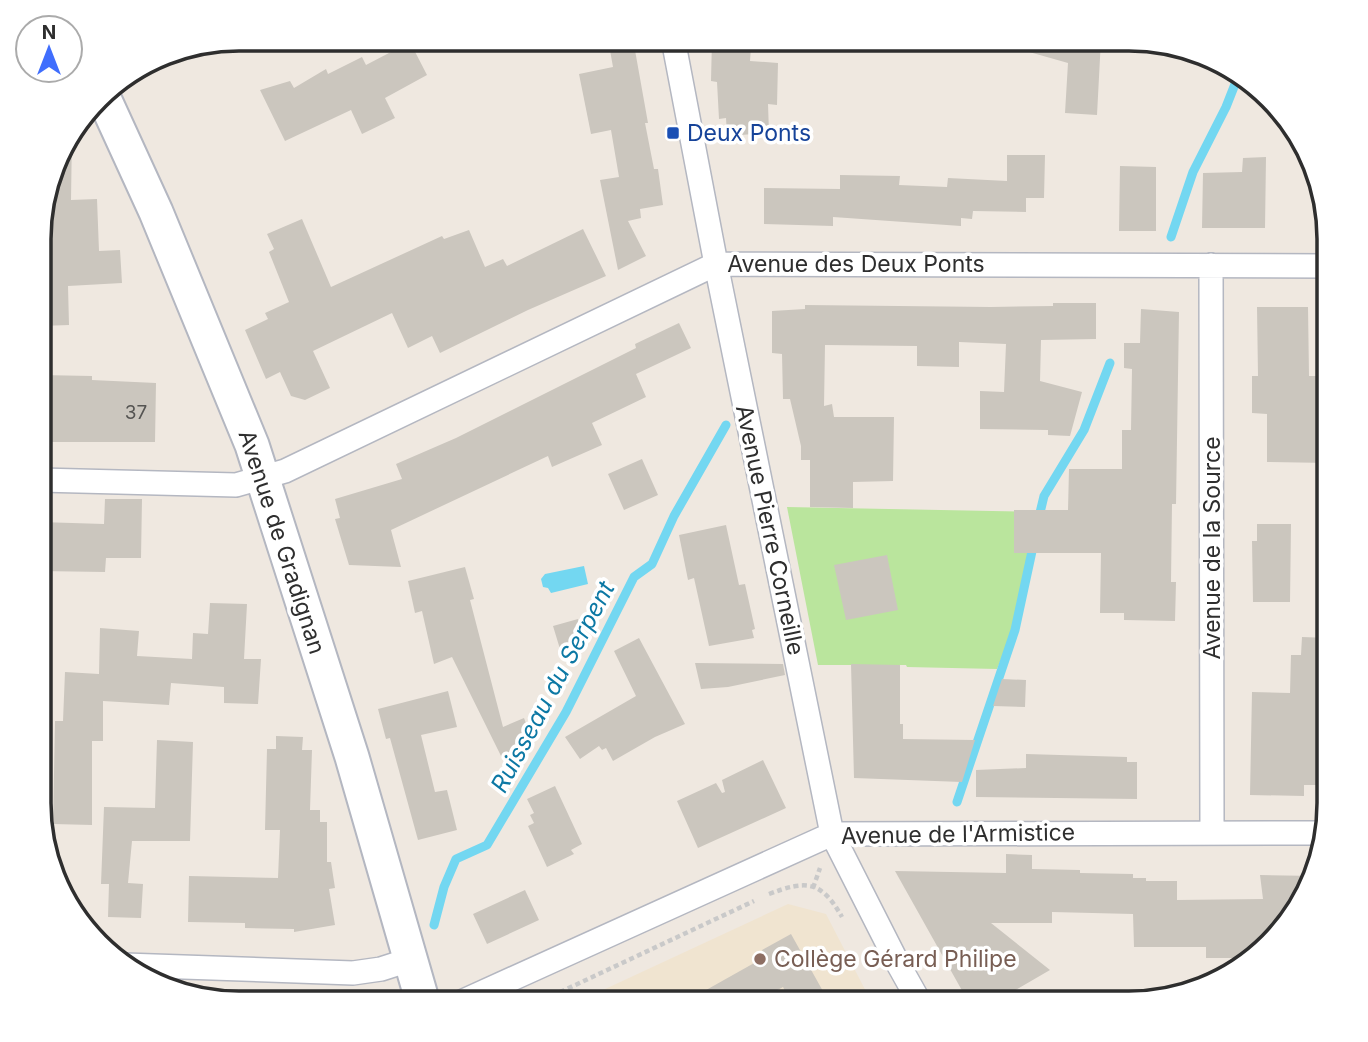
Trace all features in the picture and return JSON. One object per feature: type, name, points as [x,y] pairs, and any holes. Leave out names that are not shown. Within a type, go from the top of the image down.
[{"type":"main road","name":"Avenue de Gradignan","points":[[104,108],[156,212],[252,445],[352,757],[419,991]]},
{"type":"street","name":"Avenue Pierre Corneille","points":[[675,51],[832,834],[913,991]]},
{"type":"street","name":"Avenue des Deux Ponts","points":[[51,480],[236,485],[263,479],[298,465],[716,264],[1317,266]]},
{"type":"street","name":"Avenue de la Source","points":[[1212,265],[1212,832]]},
{"type":"street","name":"Avenue de l'Armistice","points":[[485,991],[832,834],[1315,833]]},
{"type":"street","points":[[144,966],[352,973],[381,969],[409,960]]},
{"type":"path","points":[[769,894],[786,887],[803,885],[824,891],[844,921]]},
{"type":"path","points":[[563,991],[757,900]]},
{"type":"shaded area","name":"Collège Gérard Philipe","points":[[788,904],[826,914],[866,991],[601,991]]},
{"type":"green space","points":[[787,507],[1041,512],[1011,635],[997,669],[818,665]]},
{"type":"water","points":[[584,566],[588,584],[551,593],[548,588],[543,587],[541,579],[545,574]]},
{"type":"building","points":[[393,51],[415,51],[427,75],[385,98],[395,118],[362,134],[351,110],[285,141],[260,90],[290,81],[294,88],[326,69],[328,74],[362,57],[366,65]]},
{"type":"building","points":[[610,51],[635,51],[648,123],[645,123],[654,169],[658,169],[663,205],[640,209],[641,218],[628,221],[646,256],[618,270],[600,180],[619,177],[611,130],[591,134],[579,74],[613,67]]},
{"type":"building","points":[[712,51],[751,51],[750,61],[778,63],[777,105],[768,104],[769,133],[727,136],[726,118],[719,119],[717,82],[711,81]]},
{"type":"building","points":[[1026,51],[1100,51],[1097,115],[1065,113],[1068,63]]},
{"type":"building","points":[[72,154],[71,200],[97,199],[99,251],[120,250],[122,283],[68,286],[69,325],[51,326],[51,239],[57,190]]},
{"type":"building","points":[[1007,155],[1045,155],[1044,198],[1026,198],[1026,212],[973,211],[972,219],[961,218],[961,226],[833,217],[833,226],[764,224],[764,188],[840,189],[840,175],[900,176],[899,185],[947,187],[948,178],[1007,181]]},
{"type":"building","points":[[1266,157],[1265,228],[1202,228],[1203,173],[1242,172],[1243,158]]},
{"type":"building","points":[[1120,166],[1156,167],[1156,231],[1119,231]]},
{"type":"building","points":[[302,219],[331,287],[442,236],[444,239],[469,230],[485,267],[503,259],[507,266],[583,229],[606,276],[440,353],[432,336],[408,348],[392,313],[313,351],[330,388],[305,400],[291,396],[280,372],[266,379],[245,330],[268,319],[265,313],[289,302],[269,252],[274,249],[267,234]]},
{"type":"building","points":[[1053,303],[1096,303],[1096,339],[1041,340],[1040,381],[1082,392],[1070,436],[1048,435],[1048,430],[980,429],[980,391],[1004,392],[1006,344],[959,342],[959,367],[917,366],[917,346],[825,345],[824,406],[832,404],[834,417],[894,417],[893,481],[853,482],[853,508],[810,507],[810,460],[801,460],[801,446],[790,399],[783,399],[782,354],[772,353],[772,311],[805,309],[805,305],[991,307],[1053,306]]},
{"type":"building","points":[[1257,307],[1308,307],[1309,376],[1317,376],[1317,463],[1267,462],[1267,414],[1252,413],[1252,376],[1258,376]]},
{"type":"building","points":[[1141,309],[1179,312],[1176,504],[1172,504],[1171,582],[1176,582],[1175,621],[1124,620],[1124,613],[1100,613],[1101,553],[1014,553],[1014,510],[1068,510],[1069,469],[1122,469],[1122,430],[1131,430],[1132,369],[1124,368],[1124,343],[1140,343]]},
{"type":"building","points":[[679,323],[691,348],[636,374],[646,397],[592,423],[602,445],[552,467],[548,456],[391,530],[401,567],[349,565],[335,519],[340,518],[335,499],[402,479],[396,464],[456,438],[636,348],[635,344]]},
{"type":"building","points":[[51,375],[92,376],[92,380],[156,383],[155,442],[51,442]]},
{"type":"building","points":[[642,459],[658,495],[624,510],[608,474]]},
{"type":"building","points":[[105,499],[142,499],[141,558],[106,558],[105,572],[51,571],[51,522],[104,524]]},
{"type":"building","points":[[1257,524],[1291,524],[1290,602],[1253,602],[1252,541],[1257,541]]},
{"type":"building","points":[[726,525],[739,585],[745,584],[755,629],[752,630],[754,638],[709,646],[694,578],[688,580],[679,535]]},
{"type":"building","points":[[887,555],[898,610],[846,620],[834,565]]},
{"type":"building","points":[[465,567],[474,599],[470,600],[503,727],[524,718],[534,745],[502,758],[452,657],[434,664],[422,611],[415,613],[408,581]]},
{"type":"building","points":[[210,603],[247,604],[244,659],[261,659],[258,704],[224,703],[224,687],[171,683],[169,705],[103,701],[103,741],[92,741],[92,825],[53,824],[55,721],[63,721],[65,672],[99,674],[100,628],[139,631],[137,656],[192,659],[193,633],[208,634]]},
{"type":"building","points":[[578,619],[583,642],[560,649],[553,626]]},
{"type":"building","points":[[1302,637],[1317,638],[1317,785],[1304,785],[1304,796],[1250,795],[1252,692],[1290,693],[1291,655],[1301,655]]},
{"type":"building","points":[[639,638],[685,724],[655,737],[613,761],[606,748],[602,750],[599,746],[580,759],[565,737],[636,696],[614,651]]},
{"type":"building","points":[[695,663],[783,664],[785,675],[728,687],[701,689]]},
{"type":"building","points":[[851,664],[900,665],[900,724],[903,724],[903,739],[975,740],[962,782],[854,778]]},
{"type":"building","points":[[1002,679],[1026,680],[1025,707],[993,706]]},
{"type":"building","points":[[448,691],[457,727],[421,735],[435,792],[447,790],[457,830],[418,840],[390,738],[386,739],[378,709]]},
{"type":"building","points":[[276,736],[303,737],[302,750],[312,750],[310,810],[320,810],[320,822],[327,822],[327,862],[331,862],[335,888],[329,889],[335,925],[294,932],[294,929],[245,928],[245,923],[188,922],[189,876],[278,878],[280,830],[265,830],[267,749],[276,749]]},
{"type":"building","points":[[157,740],[193,742],[190,841],[132,841],[128,883],[143,884],[141,918],[108,917],[109,884],[101,884],[104,807],[155,808]]},
{"type":"building","points":[[1026,754],[1127,757],[1127,762],[1137,762],[1137,799],[976,797],[976,770],[1026,768]]},
{"type":"building","points":[[763,760],[786,808],[698,848],[677,801],[716,783],[722,793],[725,792],[722,780]]},
{"type":"building","points":[[555,786],[582,844],[571,850],[574,854],[547,867],[528,826],[534,823],[530,815],[534,813],[527,799]]},
{"type":"building","points":[[1006,854],[1032,855],[1032,869],[1133,874],[1133,878],[1146,878],[1146,881],[1177,881],[1177,900],[1263,899],[1260,875],[1303,876],[1286,908],[1271,927],[1237,958],[1206,958],[1206,947],[1134,947],[1133,914],[1052,912],[1052,923],[991,923],[1050,970],[1014,991],[962,991],[895,871],[1006,873]]},
{"type":"building","points":[[525,890],[539,920],[487,944],[473,914]]},
{"type":"building","points":[[791,934],[823,991],[785,991],[783,987],[776,991],[704,991],[765,957],[762,950]]},
{"type":"waterway","name":"Ruisseau du Serpent","points":[[1171,237],[1193,172],[1235,83]]},
{"type":"waterway","name":"Ruisseau du Serpent","points":[[1038,521],[1044,496],[1084,430],[1110,363]]},
{"type":"waterway","name":"Ruisseau du Serpent","points":[[434,925],[444,887],[456,859],[487,845],[566,712],[634,577],[652,564],[674,516],[726,425]]},
{"type":"waterway","name":"Ruisseau du Serpent","points":[[957,802],[1015,630],[1034,542]]},
{"type":"place","name":"Deux Ponts","points":[[673,133]]},
{"type":"place","name":"Collège Gérard Philipe","points":[[760,959]]}]
